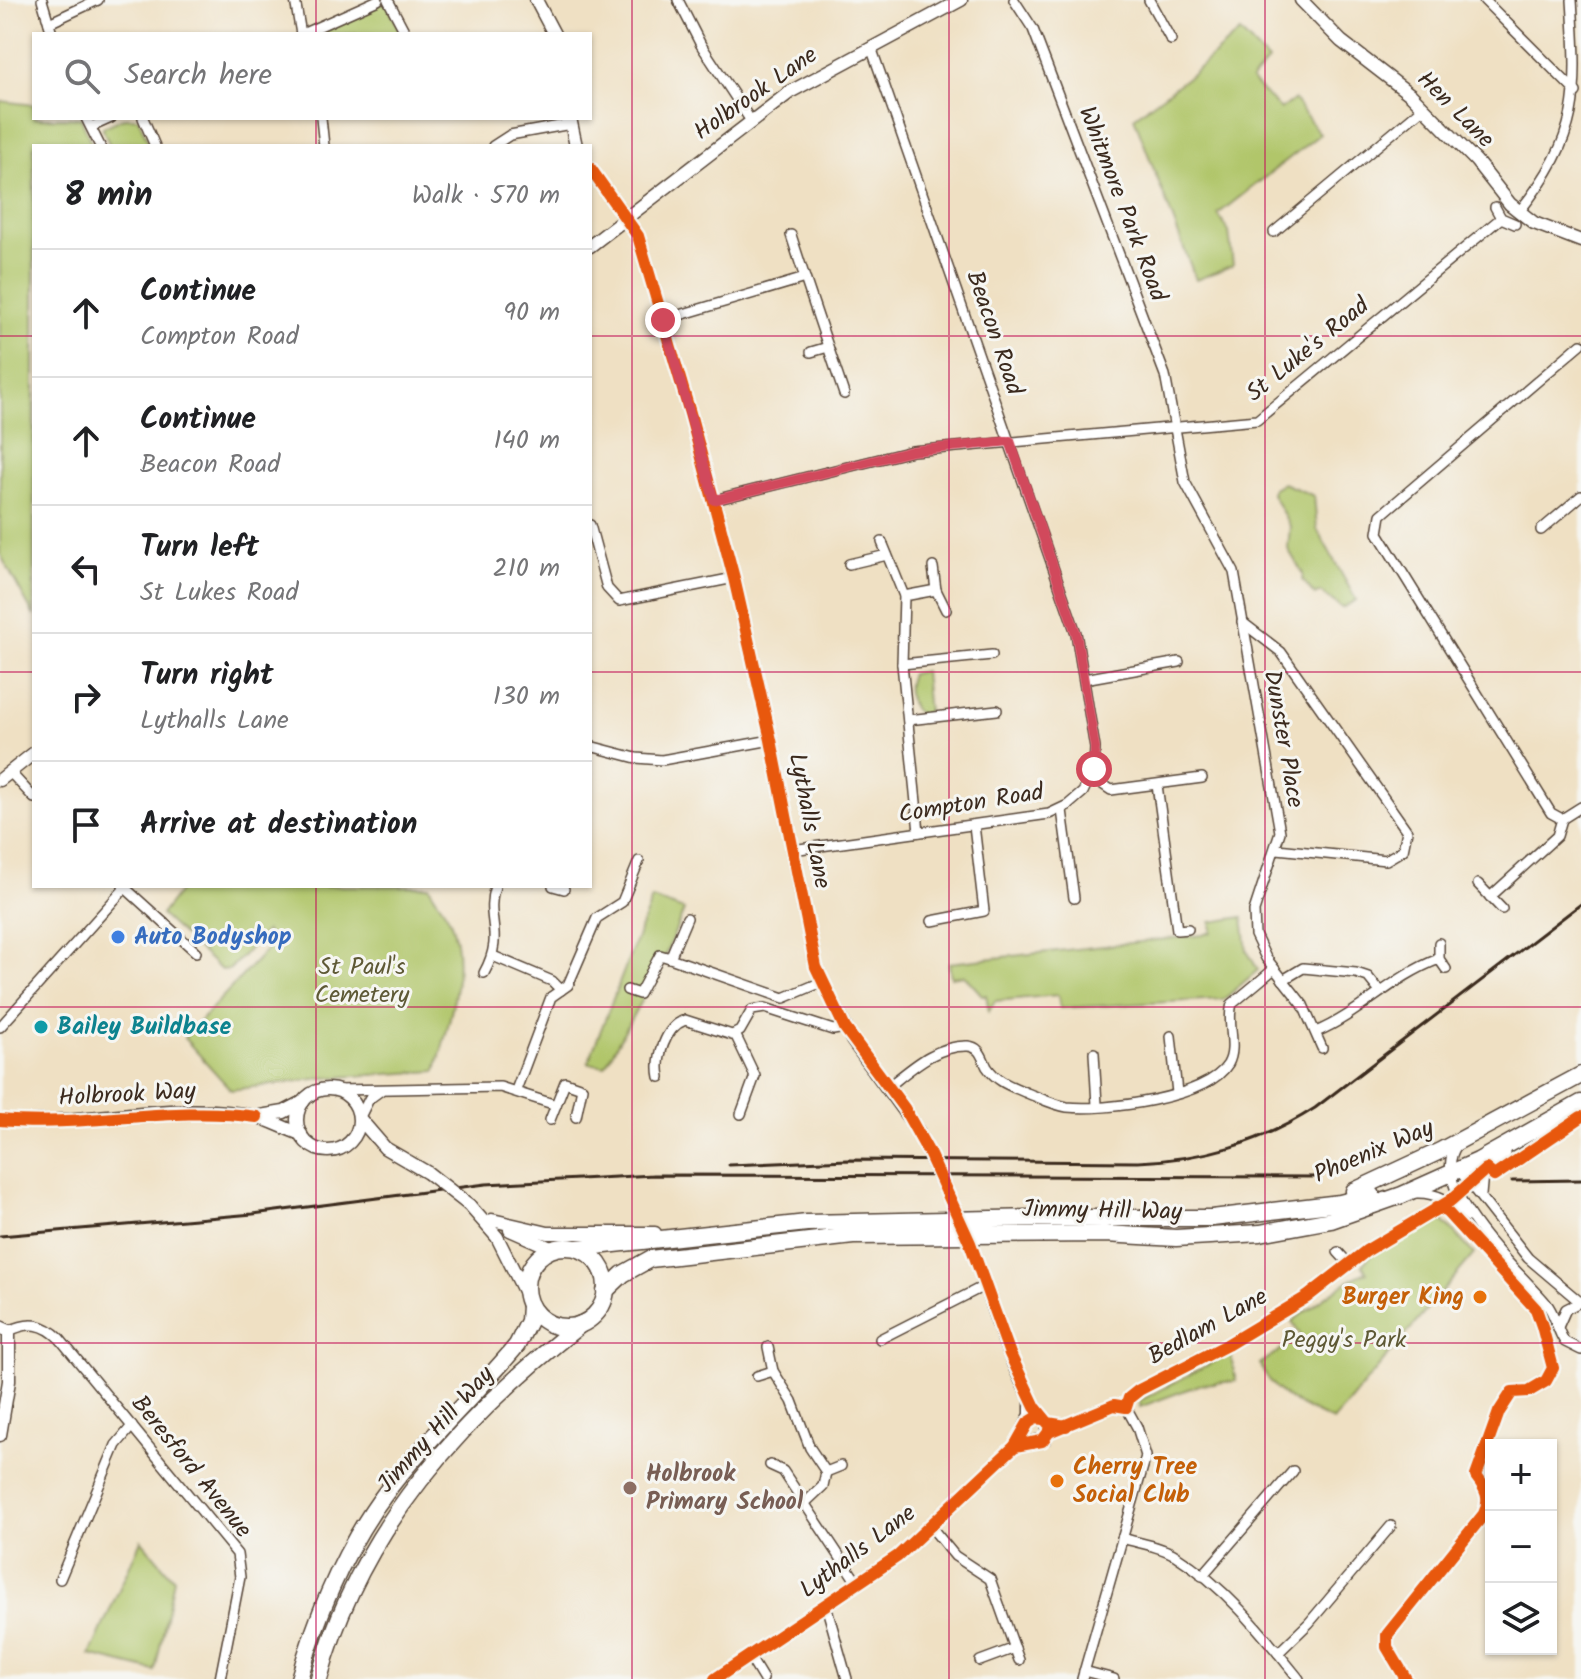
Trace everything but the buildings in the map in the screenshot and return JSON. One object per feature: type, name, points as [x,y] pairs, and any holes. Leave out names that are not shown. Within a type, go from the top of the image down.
[{"type":"highway","name":"Phoenix Way","points":[[1449,1164],[1463,1139],[1581,1075]]},
{"type":"highway","name":"Jimmy Hill Way","points":[[578,1248],[726,1230],[908,1219],[1212,1218],[1303,1208],[1363,1198],[1541,1128],[1581,1103]]},
{"type":"highway","name":"Jimmy Hill Way","points":[[605,1291],[623,1274],[650,1259],[853,1236],[1075,1233],[1176,1238],[1260,1233],[1331,1220],[1402,1195],[1449,1164]]},
{"type":"highway","points":[[578,1248],[594,1258],[600,1267],[605,1291],[601,1305],[581,1324],[557,1326],[541,1319],[528,1301],[529,1270],[536,1259],[553,1249],[578,1248]]},
{"type":"highway","name":"Jimmy Hill Way","points":[[299,1679],[312,1635],[336,1576],[370,1516],[400,1475],[517,1345],[529,1321],[528,1301]]},
{"type":"highway","name":"Jimmy Hill Way","points":[[319,1679],[336,1623],[355,1579],[406,1495],[503,1388],[581,1324]]},
{"type":"street","points":[[42,0],[51,32]]},
{"type":"street","points":[[49,23],[98,0]]},
{"type":"street","points":[[295,0],[302,32]]},
{"type":"street","points":[[306,32],[378,0]]},
{"type":"street","points":[[388,0],[405,32]]},
{"type":"street","points":[[536,0],[553,32]]},
{"type":"street","points":[[678,0],[701,45],[751,121]]},
{"type":"street","name":"Holbrook Lane","points":[[592,244],[751,121],[811,79],[961,0]]},
{"type":"street","name":"Whitmore Park Road","points":[[1014,0],[1033,29],[1135,293],[1165,375],[1176,428]]},
{"type":"street","points":[[1149,0],[1171,40]]},
{"type":"street","name":"Hen Lane","points":[[1301,0],[1341,41],[1424,107],[1517,218],[1581,241]]},
{"type":"street","points":[[1484,0],[1576,92]]},
{"type":"street","points":[[1495,207],[1501,218],[1517,218],[1554,164],[1578,112],[1572,0]]},
{"type":"street","name":"Beacon Road","points":[[871,47],[1076,633],[1084,679]]},
{"type":"street","points":[[1274,232],[1424,107]]},
{"type":"street","points":[[144,120],[154,144]]},
{"type":"street","points":[[321,120],[324,144]]},
{"type":"street","points":[[496,144],[510,135],[571,121],[576,144]]},
{"type":"street","points":[[88,123],[99,144]]},
{"type":"street","name":"Lythalls Lane","points":[[592,171],[628,217],[640,242],[663,320],[734,578],[771,740],[807,935],[822,982],[845,1028],[918,1131],[970,1243],[1004,1339],[1031,1399],[1047,1425]]},
{"type":"street","name":"St Luke's Road","points":[[714,500],[912,451],[1257,420],[1501,218]]},
{"type":"street","points":[[791,235],[844,394]]},
{"type":"street","points":[[663,320],[805,278]]},
{"type":"street","points":[[1562,819],[1551,813],[1378,533],[1377,523],[1388,509],[1581,344]]},
{"type":"street","points":[[811,352],[828,347]]},
{"type":"street","name":"Dunster Place","points":[[1176,428],[1185,482],[1234,572],[1280,832],[1277,849],[1254,911],[1258,945],[1303,1005],[1322,1048]]},
{"type":"street","points":[[1541,530],[1581,496]]},
{"type":"street","points":[[882,542],[904,596],[902,664],[919,832]]},
{"type":"street","points":[[849,564],[887,555]]},
{"type":"street","points":[[594,560],[607,588],[619,601],[734,578]]},
{"type":"street","points":[[933,567],[936,590],[946,610]]},
{"type":"street","points":[[904,596],[936,590]]},
{"type":"street","points":[[1242,622],[1281,652],[1407,831],[1403,850],[1386,860],[1277,849]]},
{"type":"street","points":[[902,664],[992,655]]},
{"type":"street","points":[[1179,662],[1084,679],[1095,748],[1092,777],[1111,790],[1202,778]]},
{"type":"street","points":[[908,720],[997,710]]},
{"type":"street","points":[[592,747],[636,758],[662,760],[771,740]]},
{"type":"street","points":[[32,755],[5,776],[32,796]]},
{"type":"street","name":"Compton Road","points":[[792,850],[1062,810],[1083,792],[1092,777]]},
{"type":"street","points":[[1157,785],[1183,929],[1166,932]]},
{"type":"street","points":[[1490,897],[1557,836],[1562,819],[1581,807]]},
{"type":"street","points":[[1062,810],[1074,898]]},
{"type":"street","points":[[932,921],[984,911],[974,825]]},
{"type":"street","points":[[516,1090],[550,998],[568,985],[593,923],[609,907],[622,902],[639,861]]},
{"type":"street","points":[[1478,884],[1502,909]]},
{"type":"street","points":[[0,1027],[123,888]]},
{"type":"street","points":[[125,888],[196,952]]},
{"type":"street","points":[[484,973],[493,956],[497,933],[491,910],[495,888]]},
{"type":"street","points":[[670,958],[687,918]]},
{"type":"street","points":[[1439,943],[1439,959],[1446,969]]},
{"type":"street","points":[[627,990],[639,994],[660,955],[784,998],[822,982]]},
{"type":"street","points":[[493,956],[552,981],[561,990]]},
{"type":"street","points":[[1316,1032],[1346,1019],[1405,973],[1439,959]]},
{"type":"street","points":[[1283,980],[1303,968],[1356,973],[1368,977],[1380,992]]},
{"type":"street","points":[[888,1087],[934,1054],[970,1046],[979,1051],[993,1074],[1006,1085],[1066,1107],[1127,1104],[1177,1093],[1207,1082],[1223,1070],[1232,1053],[1232,1004],[1274,969]]},
{"type":"street","points":[[735,1034],[748,1014],[758,1008],[833,1030],[845,1028]]},
{"type":"street","points":[[660,1077],[658,1066],[674,1025],[691,1020],[735,1034],[755,1076],[741,1114]]},
{"type":"street","points":[[1171,1036],[1177,1093]]},
{"type":"street","points":[[1094,1053],[1097,1105]]},
{"type":"street","points":[[550,1120],[565,1082],[582,1088],[576,1117]]},
{"type":"street","points":[[338,1090],[471,1086],[516,1090],[556,1105]]},
{"type":"street","name":"Holbrook Way","points":[[0,1120],[51,1121],[195,1112],[257,1117],[284,1112],[319,1090],[338,1090],[353,1100],[360,1118],[385,1148]]},
{"type":"street","points":[[342,1148],[353,1139],[369,1099],[380,1091]]},
{"type":"street","points":[[301,1134],[297,1118],[303,1102]]},
{"type":"street","name":"Holbrook Way","points":[[257,1117],[301,1134],[319,1150],[364,1143],[385,1148],[428,1173],[492,1220],[553,1249]]},
{"type":"street","points":[[1482,1199],[1480,1183],[1486,1169],[1541,1128]]},
{"type":"street","points":[[1449,1164],[1482,1199],[1528,1258],[1580,1302],[1563,1312],[1558,1327]]},
{"type":"street","points":[[1449,1164],[1477,1225]]},
{"type":"street","points":[[1402,1195],[1427,1193],[1450,1201],[1477,1225],[1549,1306],[1567,1344],[1581,1350]]},
{"type":"street","name":"Holbrook Way","points":[[471,1207],[497,1237],[528,1301]]},
{"type":"street","points":[[492,1220],[561,1234],[726,1230]]},
{"type":"street","name":"Bedlam Lane","points":[[1047,1425],[1066,1426],[1114,1405],[1126,1407],[1132,1394],[1239,1338],[1307,1297],[1366,1251]]},
{"type":"street","points":[[1338,1252],[1349,1264]]},
{"type":"street","points":[[880,1339],[986,1285]]},
{"type":"street","name":"Beresford Avenue","points":[[5,1329],[23,1324],[40,1325],[60,1339],[239,1559],[240,1577],[220,1679]]},
{"type":"street","points":[[0,1435],[9,1381],[5,1329]]},
{"type":"street","points":[[768,1347],[773,1371],[792,1401],[810,1448],[826,1472],[823,1486],[805,1503]]},
{"type":"street","points":[[757,1376],[773,1371]]},
{"type":"street","name":"Lythalls Lane","points":[[715,1679],[858,1584],[931,1527],[1015,1446],[1027,1425],[1031,1399]]},
{"type":"street","points":[[1114,1679],[1083,1675],[1146,1456],[1137,1427],[1126,1407]]},
{"type":"street","points":[[1015,1446],[1038,1441],[1047,1425],[1036,1418],[1027,1425],[1031,1439],[1038,1441]]},
{"type":"street","points":[[60,1579],[116,1445],[132,1426]]},
{"type":"street","points":[[770,1465],[783,1471],[858,1584]]},
{"type":"street","points":[[826,1472],[841,1466]]},
{"type":"street","points":[[1202,1576],[1293,1471]]},
{"type":"street","points":[[1278,1653],[1309,1623],[1391,1526]]},
{"type":"street","points":[[931,1527],[955,1556],[990,1579],[1019,1660]]},
{"type":"street","points":[[1122,1538],[1173,1553],[1202,1576],[1242,1608],[1299,1679]]},
{"type":"street","points":[[826,1605],[847,1679]]},
{"type":"street","points":[[980,1661],[1015,1648]]},
{"type":"street","points":[[749,1656],[763,1679]]},
{"type":"green space","points":[[383,3],[388,5],[400,32],[317,32]]},
{"type":"green space","points":[[1240,32],[1268,61],[1251,80],[1280,109],[1294,100],[1320,134],[1218,214],[1229,232],[1233,265],[1196,280],[1134,117],[1192,74]]},
{"type":"green space","points":[[0,101],[32,105],[32,120],[82,120],[91,144],[32,144],[32,612],[0,554]]},
{"type":"green space","points":[[119,120],[139,120],[149,144],[109,144],[102,128]]},
{"type":"green space","points":[[1283,483],[1314,496],[1317,529],[1356,600],[1342,608],[1321,592],[1315,595],[1302,580],[1303,574],[1288,549],[1290,526],[1272,494],[1273,488]]},
{"type":"green space","points":[[924,671],[928,713],[920,714],[912,707],[908,685],[911,674]]},
{"type":"green space","name":"St Paul's Cemetery","points":[[181,888],[430,888],[449,918],[458,955],[455,994],[436,1071],[322,1078],[231,1090],[184,1038],[272,944],[266,931],[230,969],[221,970],[161,915]]},
{"type":"green space","points":[[652,899],[684,910],[663,961],[605,1066],[588,1063]]},
{"type":"green space","points":[[1243,917],[1247,951],[1258,970],[1224,999],[1060,1008],[1058,995],[995,1001],[989,1011],[986,995],[982,995],[964,975],[951,977],[949,963],[1203,935],[1212,932],[1211,922]]},
{"type":"green space","name":"Peggy's Park","points":[[1435,1212],[1474,1254],[1333,1421],[1281,1393],[1260,1364],[1301,1336],[1292,1321],[1338,1288],[1367,1272],[1362,1265],[1379,1246]]},
{"type":"green space","points":[[1230,1353],[1236,1381],[1202,1384],[1140,1407],[1139,1401]]},
{"type":"green space","points":[[141,1540],[174,1579],[155,1671],[90,1655]]},
{"type":"railway","points":[[729,1165],[848,1160],[1138,1162],[1185,1157],[1230,1147],[1273,1131],[1315,1108],[1581,904]]},
{"type":"railway","points":[[0,1236],[253,1214],[486,1184],[654,1175],[1321,1177]]},
{"type":"railway","points":[[1512,1181],[1581,1180]]},
{"type":"cycle path","points":[[592,171],[638,236],[690,413],[734,578],[771,740],[816,967],[845,1028],[904,1108],[929,1153],[970,1243],[1010,1354],[1035,1407],[1048,1423],[1066,1426]]},
{"type":"cycle path","points":[[0,1120],[32,1122],[193,1114],[257,1117]]},
{"type":"cycle path","points":[[1015,1446],[1042,1441],[1049,1432],[1114,1405],[1126,1407],[1129,1398],[1139,1390],[1227,1345],[1307,1297],[1366,1251],[1450,1201],[1486,1169],[1494,1176],[1581,1117]]},
{"type":"cycle path","points":[[1406,1679],[1387,1647],[1387,1635],[1484,1514],[1486,1494],[1476,1476],[1499,1412],[1512,1392],[1529,1391],[1546,1381],[1553,1368],[1536,1309],[1447,1212],[1437,1207]]},
{"type":"cycle path","points":[[715,1679],[898,1556],[1015,1446],[1028,1423],[1036,1418],[1043,1419]]},
{"type":"place","name":"Auto Bodyshop","points":[[118,937]]},
{"type":"place","name":"Bailey Buildbase","points":[[41,1027]]},
{"type":"place","name":"Burger King","points":[[1480,1297]]},
{"type":"place","name":"Cherry Tree Social Club","points":[[1057,1481]]},
{"type":"place","name":"Holbrook Primary School","points":[[630,1488]]},
{"type":"route","points":[[663,320],[714,500],[912,451],[1010,441],[1076,633],[1095,748],[1094,769]]}]
